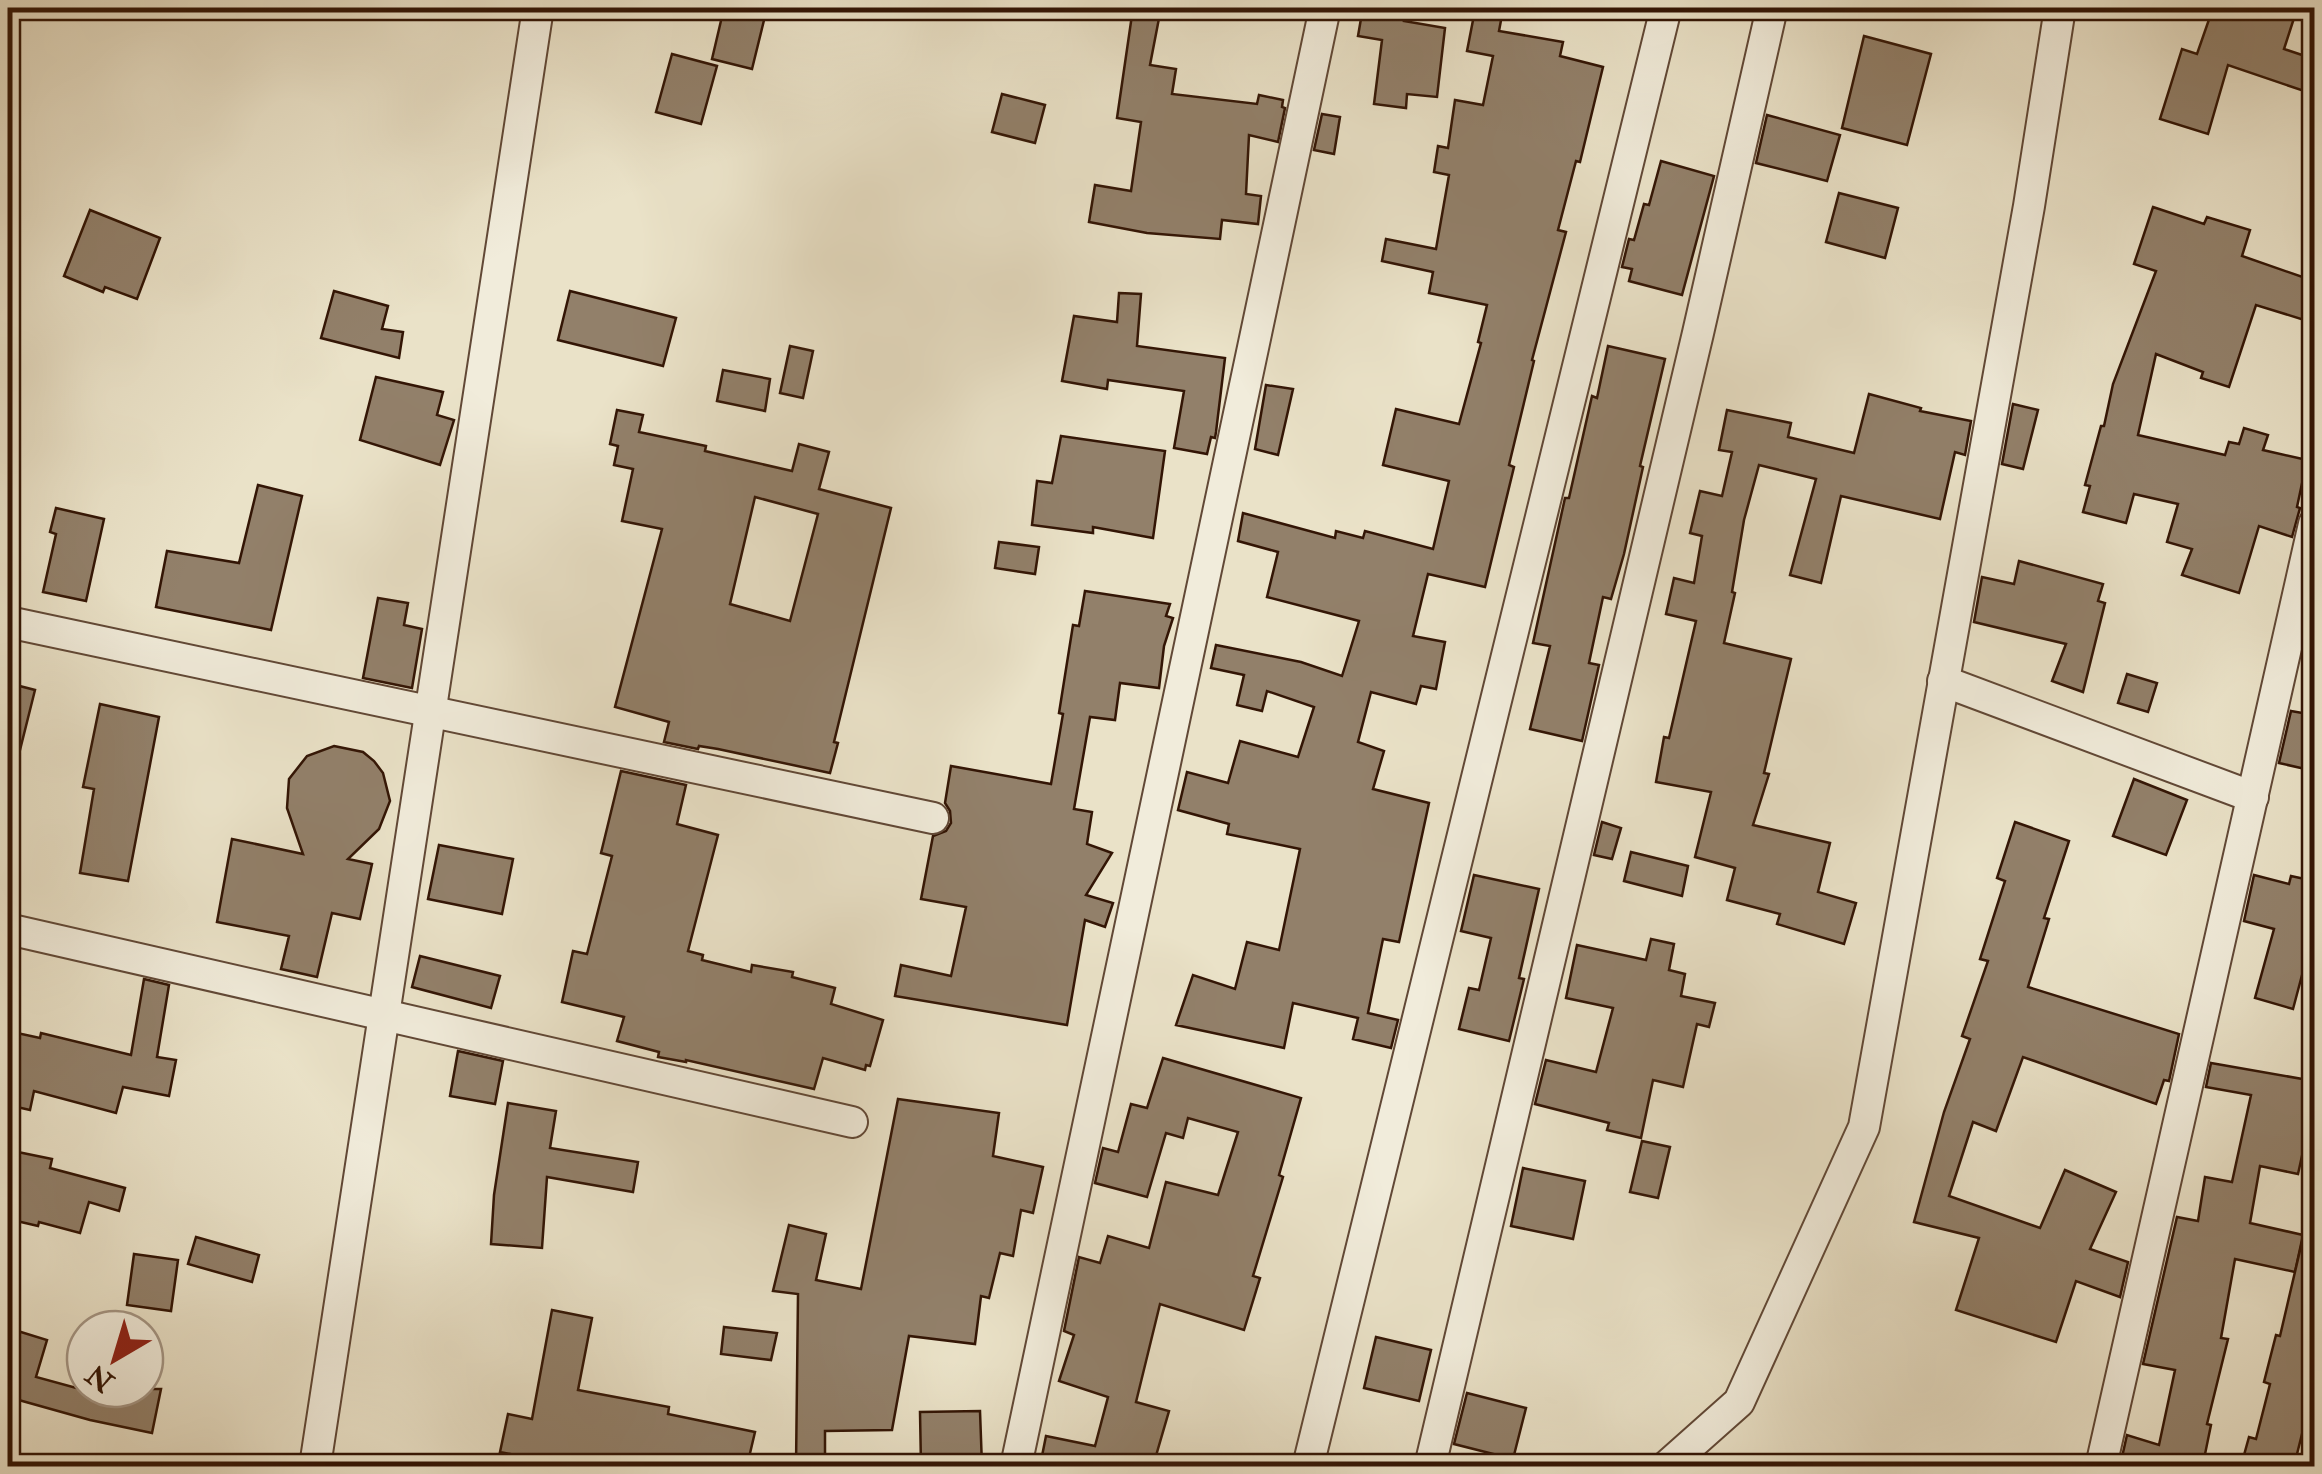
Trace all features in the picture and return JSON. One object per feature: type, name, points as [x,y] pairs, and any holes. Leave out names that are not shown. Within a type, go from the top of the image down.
[{"type":"street","points":[[316,1466],[538,8]]},
{"type":"street","points":[[1016,1466],[1325,8]]},
{"type":"street","points":[[1308,1466],[1666,8]]},
{"type":"street","points":[[1430,1466],[1772,8]]},
{"type":"street","points":[[1668,1466],[1739,1402],[1864,1127],[2029,206],[2060,8]]},
{"type":"street","points":[[2101,1466],[2314,524]]},
{"type":"street","points":[[8,622],[933,818]]},
{"type":"street","points":[[1944,682],[2254,797]]},
{"type":"street","points":[[8,930],[852,1122]]},
{"type":"building","points":[[724,8],[767,8],[752,69],[712,59]]},
{"type":"building","points":[[1133,8],[1161,8],[1150,65],[1176,69],[1172,94],[1257,104],[1259,95],[1283,100],[1278,142],[1249,135],[1246,194],[1261,196],[1258,224],[1222,220],[1220,239],[1147,233],[1089,222],[1095,185],[1131,191],[1141,122],[1117,118]]},
{"type":"building","points":[[1376,8],[1407,8],[1404,21],[1445,28],[1437,97],[1407,94],[1406,108],[1374,104],[1382,40],[1358,36],[1362,13],[1374,15]]},
{"type":"building","points":[[2213,8],[2273,8],[2295,15],[2284,49],[2314,59],[2310,93],[2228,65],[2208,134],[2160,119],[2182,49],[2197,54]]},
{"type":"building","points":[[1475,10],[1502,15],[1499,31],[1563,42],[1560,56],[1603,67],[1580,162],[1576,161],[1558,230],[1566,232],[1532,360],[1509,465],[1514,467],[1485,587],[1428,574],[1413,636],[1445,642],[1436,689],[1421,686],[1416,704],[1371,692],[1358,742],[1384,751],[1373,789],[1429,803],[1399,942],[1383,939],[1368,1013],[1398,1020],[1391,1048],[1353,1039],[1358,1018],[1293,1003],[1284,1048],[1176,1025],[1193,975],[1235,989],[1247,942],[1279,950],[1300,849],[1227,834],[1229,824],[1178,810],[1187,772],[1228,783],[1240,741],[1298,757],[1314,707],[1267,691],[1262,711],[1237,705],[1244,675],[1211,668],[1216,645],[1301,662],[1342,676],[1359,621],[1267,597],[1278,552],[1238,541],[1243,513],[1335,538],[1336,531],[1363,538],[1365,531],[1433,549],[1449,481],[1383,465],[1396,409],[1459,424],[1487,305],[1429,293],[1433,272],[1382,261],[1386,239],[1436,249],[1449,175],[1434,172],[1438,146],[1448,148],[1455,100],[1483,105],[1493,56],[1467,51]]},
{"type":"building","points":[[1864,36],[1931,54],[1907,145],[1842,128]]},
{"type":"building","points":[[672,54],[717,66],[701,124],[656,112]]},
{"type":"building","points":[[1002,94],[1045,105],[1035,143],[992,132]]},
{"type":"building","points":[[1322,114],[1340,117],[1334,154],[1314,150]]},
{"type":"building","points":[[1767,115],[1840,135],[1827,181],[1756,163]]},
{"type":"building","points":[[1661,161],[1714,176],[1682,295],[1629,281],[1632,269],[1622,267],[1644,204],[1649,205]]},
{"type":"building","points":[[1839,193],[1898,208],[1885,258],[1826,242]]},
{"type":"building","points":[[2153,207],[2204,224],[2207,217],[2250,230],[2242,256],[2314,281],[2314,323],[2256,305],[2229,387],[2201,378],[2203,372],[2156,354],[2138,435],[2225,455],[2229,442],[2239,444],[2244,428],[2268,435],[2263,450],[2307,460],[2292,537],[2259,526],[2239,593],[2182,575],[2192,549],[2167,542],[2178,504],[2134,494],[2126,523],[2083,512],[2090,486],[2085,485],[2113,384],[2156,271],[2134,264]]},
{"type":"building","points":[[90,210],[160,238],[137,299],[105,287],[103,292],[64,276]]},
{"type":"building","points":[[334,291],[388,306],[382,329],[403,332],[399,358],[321,338]]},
{"type":"building","points":[[570,291],[676,318],[663,366],[558,340]]},
{"type":"building","points":[[1119,293],[1141,294],[1137,346],[1225,358],[1215,438],[1211,437],[1207,454],[1174,448],[1184,391],[1108,380],[1107,389],[1062,381],[1074,316],[1117,322]]},
{"type":"building","points":[[790,346],[813,351],[803,398],[780,393]]},
{"type":"building","points":[[1608,346],[1665,359],[1624,554],[1611,599],[1603,597],[1589,663],[1599,665],[1582,741],[1530,729],[1550,646],[1533,643],[1565,498],[1569,498],[1592,396],[1597,398]]},
{"type":"building","points":[[723,370],[770,379],[765,411],[717,401]]},
{"type":"building","points":[[376,377],[443,392],[437,415],[454,420],[440,465],[360,440]]},
{"type":"building","points":[[1266,385],[1293,389],[1278,455],[1255,449]]},
{"type":"building","points":[[1869,394],[1921,408],[1920,411],[1971,421],[1965,455],[1955,452],[1940,519],[1841,496],[1821,583],[1790,575],[1816,479],[1759,465],[1744,520],[1724,643],[1791,659],[1764,773],[1769,774],[1753,825],[1830,843],[1818,892],[1856,903],[1844,944],[1777,924],[1780,914],[1727,900],[1735,868],[1695,857],[1711,792],[1656,782],[1664,737],[1669,738],[1696,621],[1666,614],[1674,578],[1694,583],[1702,536],[1690,533],[1700,491],[1722,496],[1732,452],[1719,450],[1727,410],[1791,423],[1788,437],[1854,453]]},
{"type":"building","points":[[2013,404],[2038,410],[2023,469],[2002,464]]},
{"type":"building","points":[[617,410],[643,415],[639,432],[792,471],[799,444],[829,452],[819,489],[891,508],[834,742],[838,743],[830,773],[718,749],[664,742],[669,722],[615,707],[662,529],[622,521],[633,469],[614,465],[618,446],[610,444]],"holes":[[[755,497],[818,514],[790,621],[730,604]]]},
{"type":"building","points":[[1061,436],[1165,451],[1153,538],[1093,527],[1093,533],[1032,525],[1037,481],[1052,483]]},
{"type":"building","points":[[258,485],[302,496],[271,630],[156,607],[167,551],[239,563]]},
{"type":"building","points":[[56,508],[104,519],[86,601],[43,592],[56,534],[50,532]]},
{"type":"building","points":[[999,542],[1039,547],[1035,574],[995,568]]},
{"type":"building","points":[[2019,561],[2103,584],[2098,601],[2105,603],[2083,692],[2052,681],[2066,644],[1974,622],[1982,577],[2014,584]]},
{"type":"building","points":[[1085,591],[1170,604],[1166,616],[1173,618],[1164,646],[1159,688],[1120,683],[1115,720],[1090,717],[1074,809],[1092,812],[1087,844],[1112,853],[1086,895],[1113,903],[1105,927],[1085,920],[1067,1025],[895,996],[901,965],[951,976],[966,907],[921,899],[933,836],[946,831],[951,823],[945,803],[951,766],[1051,784],[1073,625],[1079,626]]},
{"type":"building","points":[[378,598],[408,603],[404,625],[422,629],[412,688],[363,678]]},
{"type":"building","points":[[2127,674],[2157,683],[2148,712],[2118,703]]},
{"type":"building","points":[[8,683],[35,690],[16,766],[8,765]]},
{"type":"building","points":[[100,704],[159,717],[128,881],[80,873],[94,789],[83,787]]},
{"type":"building","points":[[2291,711],[2314,715],[2314,771],[2279,763]]},
{"type":"building","points":[[334,746],[363,752],[374,761],[383,773],[390,801],[379,829],[348,859],[372,864],[360,919],[332,913],[317,977],[281,969],[289,936],[217,922],[232,839],[303,854],[287,808],[289,779],[307,756]]},
{"type":"building","points":[[621,771],[686,785],[677,824],[718,835],[688,951],[703,955],[702,960],[751,972],[752,965],[793,972],[792,977],[835,988],[831,1004],[883,1020],[870,1066],[866,1065],[865,1070],[823,1058],[814,1089],[658,1057],[659,1052],[617,1041],[624,1017],[562,1002],[573,951],[587,954],[612,856],[601,853]]},
{"type":"building","points":[[2134,779],[2187,800],[2166,855],[2113,836]]},
{"type":"building","points":[[1602,822],[1621,828],[1612,859],[1594,855]]},
{"type":"building","points":[[2015,822],[2069,841],[2044,918],[2049,919],[2028,987],[2179,1034],[2169,1081],[2164,1080],[2156,1104],[2023,1057],[1996,1131],[1973,1122],[1949,1196],[2040,1228],[2065,1170],[2116,1192],[2090,1249],[2128,1262],[2120,1297],[2076,1281],[2056,1342],[1956,1310],[1979,1238],[1914,1222],[1944,1112],[1970,1039],[1962,1036],[1988,961],[1980,959],[2005,881],[1997,878]]},
{"type":"building","points":[[439,845],[513,859],[502,914],[428,899]]},
{"type":"building","points":[[1631,852],[1688,866],[1682,896],[1624,881]]},
{"type":"building","points":[[1474,875],[1539,889],[1509,1041],[1459,1029],[1469,988],[1479,990],[1491,938],[1461,931]]},
{"type":"building","points":[[2254,875],[2289,884],[2291,876],[2314,881],[2314,930],[2293,1009],[2255,998],[2274,929],[2244,921]]},
{"type":"building","points":[[1651,939],[1674,944],[1669,970],[1685,974],[1681,996],[1715,1003],[1709,1027],[1697,1024],[1683,1087],[1653,1080],[1641,1138],[1607,1130],[1609,1123],[1535,1104],[1546,1060],[1596,1072],[1613,1008],[1566,998],[1577,945],[1646,960]]},
{"type":"building","points":[[420,956],[500,976],[491,1008],[412,987]]},
{"type":"building","points":[[144,979],[169,985],[157,1057],[176,1060],[169,1096],[123,1087],[116,1113],[34,1091],[30,1110],[8,1105],[8,1031],[40,1038],[41,1033],[131,1055]]},
{"type":"building","points":[[458,1051],[503,1061],[495,1104],[450,1096]]},
{"type":"building","points":[[1163,1058],[1301,1098],[1279,1175],[1283,1177],[1253,1276],[1260,1278],[1244,1330],[1160,1304],[1136,1402],[1169,1411],[1153,1466],[1040,1466],[1046,1436],[1095,1446],[1108,1397],[1059,1381],[1074,1335],[1064,1331],[1079,1257],[1100,1263],[1108,1236],[1149,1248],[1166,1182],[1218,1195],[1238,1132],[1188,1118],[1183,1138],[1166,1133],[1147,1197],[1095,1183],[1103,1148],[1118,1152],[1131,1104],[1147,1108]]},
{"type":"building","points":[[2211,1063],[2314,1081],[2314,1135],[2307,1133],[2298,1174],[2260,1166],[2250,1223],[2303,1235],[2295,1272],[2235,1259],[2221,1338],[2228,1339],[2207,1424],[2211,1425],[2204,1459],[2211,1461],[2210,1466],[2120,1466],[2127,1435],[2159,1445],[2175,1370],[2143,1364],[2177,1217],[2198,1221],[2205,1177],[2232,1182],[2251,1095],[2206,1087]]},
{"type":"building","points":[[898,1099],[999,1113],[993,1156],[1043,1167],[1033,1213],[1021,1210],[1013,1256],[1000,1253],[989,1298],[981,1296],[975,1344],[909,1336],[892,1430],[825,1431],[825,1466],[796,1466],[798,1294],[773,1291],[789,1225],[826,1234],[816,1280],[861,1289]]},
{"type":"building","points":[[508,1103],[556,1111],[550,1148],[638,1162],[633,1192],[547,1177],[542,1248],[491,1244]]},
{"type":"building","points":[[1642,1141],[1670,1147],[1658,1198],[1630,1192]]},
{"type":"building","points":[[13,1151],[52,1159],[50,1168],[125,1188],[119,1211],[89,1202],[80,1233],[8,1219],[8,1177]]},
{"type":"building","points":[[1523,1168],[1585,1181],[1573,1239],[1511,1226]]},
{"type":"building","points":[[2305,1229],[2314,1230],[2314,1371],[2294,1466],[2241,1466],[2249,1437],[2256,1439],[2270,1384],[2264,1382],[2276,1335],[2280,1336]]},
{"type":"building","points":[[196,1237],[259,1255],[252,1282],[188,1264]]},
{"type":"building","points":[[134,1254],[178,1260],[171,1311],[127,1305]]},
{"type":"building","points":[[552,1310],[592,1318],[578,1390],[669,1407],[668,1414],[755,1432],[747,1466],[569,1466],[500,1452],[508,1414],[532,1419]]},
{"type":"building","points":[[724,1327],[777,1333],[771,1360],[721,1354]]},
{"type":"building","points":[[8,1328],[47,1340],[36,1377],[65,1385],[65,1409],[157,1409],[152,1433],[8,1397]]},
{"type":"building","points":[[1376,1337],[1431,1350],[1419,1401],[1364,1388]]},
{"type":"building","points":[[1467,1393],[1526,1408],[1513,1459],[1454,1444]]},
{"type":"building","points":[[980,1411],[982,1466],[921,1466],[920,1412]]}]
